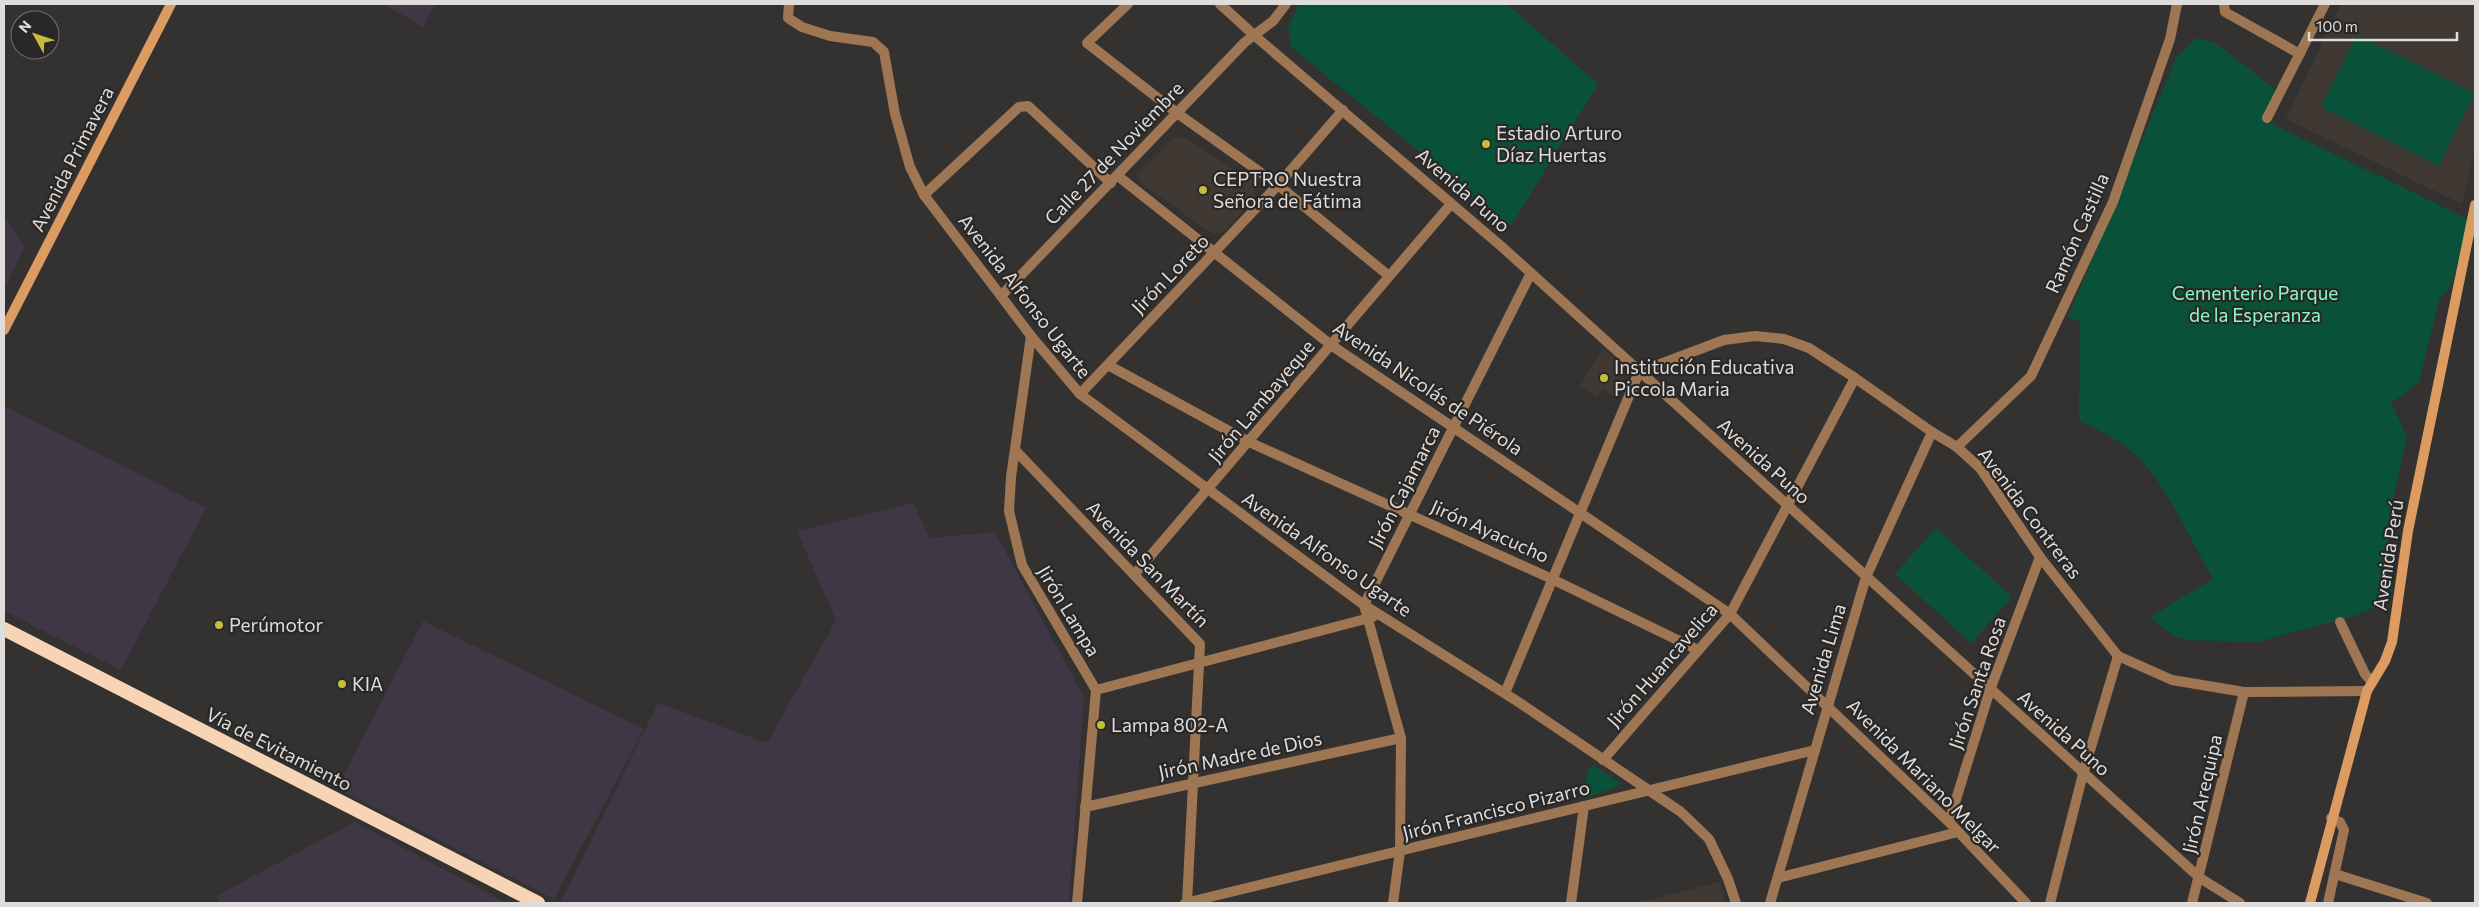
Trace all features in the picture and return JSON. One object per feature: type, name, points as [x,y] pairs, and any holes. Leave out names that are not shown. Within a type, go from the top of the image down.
[{"type":"highway","name":"Vía de Evitamiento","points":[[4,629],[538,903]]},
{"type":"main road","name":"Avenida Primavera","points":[[4,330],[172,4]]},
{"type":"main road","name":"Avenida Perú","points":[[2310,903],[2331,818],[2370,686],[2385,661],[2392,642],[2408,531],[2475,205]]},
{"type":"street","name":"Avenida Alfonso Ugarte","points":[[789,4],[788,18],[802,28],[830,36],[873,42],[884,52],[895,114],[910,167],[924,195],[1030,336],[1080,394],[1364,606],[1504,692],[1681,812],[1708,839],[1728,879],[1736,903]]},
{"type":"street","points":[[1128,4],[1087,43],[1177,113],[1278,185],[1390,276]]},
{"type":"street","name":"Avenida Puno","points":[[1220,4],[1531,273],[2200,878],[2240,903]]},
{"type":"street","name":"Calle 27 de Noviembre","points":[[1000,296],[1245,42],[1273,21],[1286,4]]},
{"type":"street","name":"Ramón Castilla","points":[[1957,447],[2031,376],[2114,202],[2170,39],[2177,4]]},
{"type":"street","points":[[2224,4],[2225,12],[2300,54]]},
{"type":"street","points":[[2267,118],[2325,4]]},
{"type":"street","name":"Avenida Nicolás de Piérola","points":[[924,195],[1019,107],[1028,106],[1114,179],[1215,253],[1331,345],[1730,614]]},
{"type":"street","name":"Jirón Loreto","points":[[1080,394],[1278,185],[1343,110]]},
{"type":"street","name":"Jirón Lambayeque","points":[[1134,575],[1452,204]]},
{"type":"street","name":"Jirón Cajamarca","points":[[1364,606],[1531,273]]},
{"type":"street","name":"Jirón Lampa","points":[[1030,336],[1011,477],[1009,511],[1022,566],[1096,690]]},
{"type":"street","name":"Avenida Contreras","points":[[1639,372],[1724,340],[1755,336],[1784,339],[1808,348],[1957,447],[1980,468],[2040,557],[2118,656],[2172,680],[2244,692],[2370,686]]},
{"type":"street","name":"Jirón Ayacucho","points":[[1108,365],[1249,442],[1552,578],[1698,650]]},
{"type":"street","points":[[1504,692],[1639,372]]},
{"type":"street","name":"Jirón Huancavelica","points":[[1603,760],[1730,614],[1786,505],[1855,378]]},
{"type":"street","name":"Avenida Lima","points":[[1770,903],[1866,577],[1932,432]]},
{"type":"street","name":"Avenida San Martín","points":[[1016,451],[1200,644],[1186,903]]},
{"type":"street","name":"Jirón Santa Rosa","points":[[1949,822],[1990,690],[2040,557]]},
{"type":"street","points":[[1364,606],[1402,738],[1400,851],[1393,903]]},
{"type":"street","name":"Avenida Mariano Melgar","points":[[1730,614],[1949,822],[2026,903]]},
{"type":"street","points":[[1077,903],[1096,690],[1381,616]]},
{"type":"street","points":[[2340,622],[2370,686]]},
{"type":"street","points":[[2050,903],[2083,774],[2118,656]]},
{"type":"street","name":"Jirón Arequipa","points":[[2192,903],[2200,878],[2244,692]]},
{"type":"street","name":"Jirón Madre de Dios","points":[[1086,807],[1402,738]]},
{"type":"street","name":"Jirón Francisco Pizarro","points":[[1186,903],[1815,750]]},
{"type":"street","points":[[1571,903],[1584,806]]},
{"type":"street","points":[[2328,903],[2344,830],[2340,822],[2331,818]]},
{"type":"street","points":[[1778,878],[1958,832]]},
{"type":"street","points":[[2335,874],[2427,903]]},
{"type":"shaded area","points":[[384,4],[436,4],[423,27]]},
{"type":"shaded area","points":[[2341,4],[2475,4],[2475,148],[2462,204],[2286,119]]},
{"type":"shaded area","name":"CEPTRO Nuestra Señora de Fátima","points":[[1174,137],[1186,139],[1256,183],[1254,198],[1224,232],[1213,234],[1140,182],[1136,175]]},
{"type":"shaded area","points":[[4,216],[25,246],[4,290]]},
{"type":"shaded area","name":"Institución Educativa Piccola Maria","points":[[1603,348],[1627,369],[1615,397],[1603,388],[1596,397],[1580,386]]},
{"type":"shaded area","points":[[4,406],[206,508],[121,670],[4,611]]},
{"type":"shaded area","points":[[913,503],[930,538],[995,532],[1084,697],[1069,903],[561,902],[658,703],[767,743],[836,620],[797,531]]},
{"type":"shaded area","points":[[423,621],[644,729],[554,899],[337,788]]},
{"type":"shaded area","points":[[355,822],[507,903],[220,903],[216,896]]},
{"type":"shaded area","points":[[1720,882],[1725,903],[1636,903]]},
{"type":"green space","name":"Estadio Arturo Díaz Huertas","points":[[1299,4],[1507,4],[1598,84],[1511,226],[1291,47],[1288,28]]},
{"type":"green space","points":[[2357,35],[2475,93],[2439,166],[2321,107]]},
{"type":"green space","name":"Cementerio Parque de la Esperanza","points":[[2197,38],[2217,44],[2276,90],[2262,119],[2468,219],[2452,284],[2439,300],[2419,382],[2391,403],[2407,437],[2386,533],[2394,558],[2391,601],[2353,616],[2258,642],[2188,640],[2172,635],[2150,617],[2213,579],[2169,499],[2149,469],[2124,445],[2079,421],[2080,322],[2068,317],[2177,56]]},
{"type":"green space","points":[[1936,528],[2012,597],[1971,643],[1895,574]]},
{"type":"green space","points":[[1594,766],[1622,784],[1585,799],[1582,795],[1589,767]]},
{"type":"place","name":"Estadio Arturo Díaz Huertas","points":[[1486,144]]},
{"type":"place","name":"CEPTRO Nuestra Señora de Fátima","points":[[1203,190]]},
{"type":"place","name":"Institución Educativa Piccola Maria","points":[[1604,378]]},
{"type":"place","name":"Perúmotor","points":[[219,625]]},
{"type":"place","name":"KIA","points":[[342,684]]},
{"type":"place","name":"Lampa 802-A","points":[[1101,725]]}]
